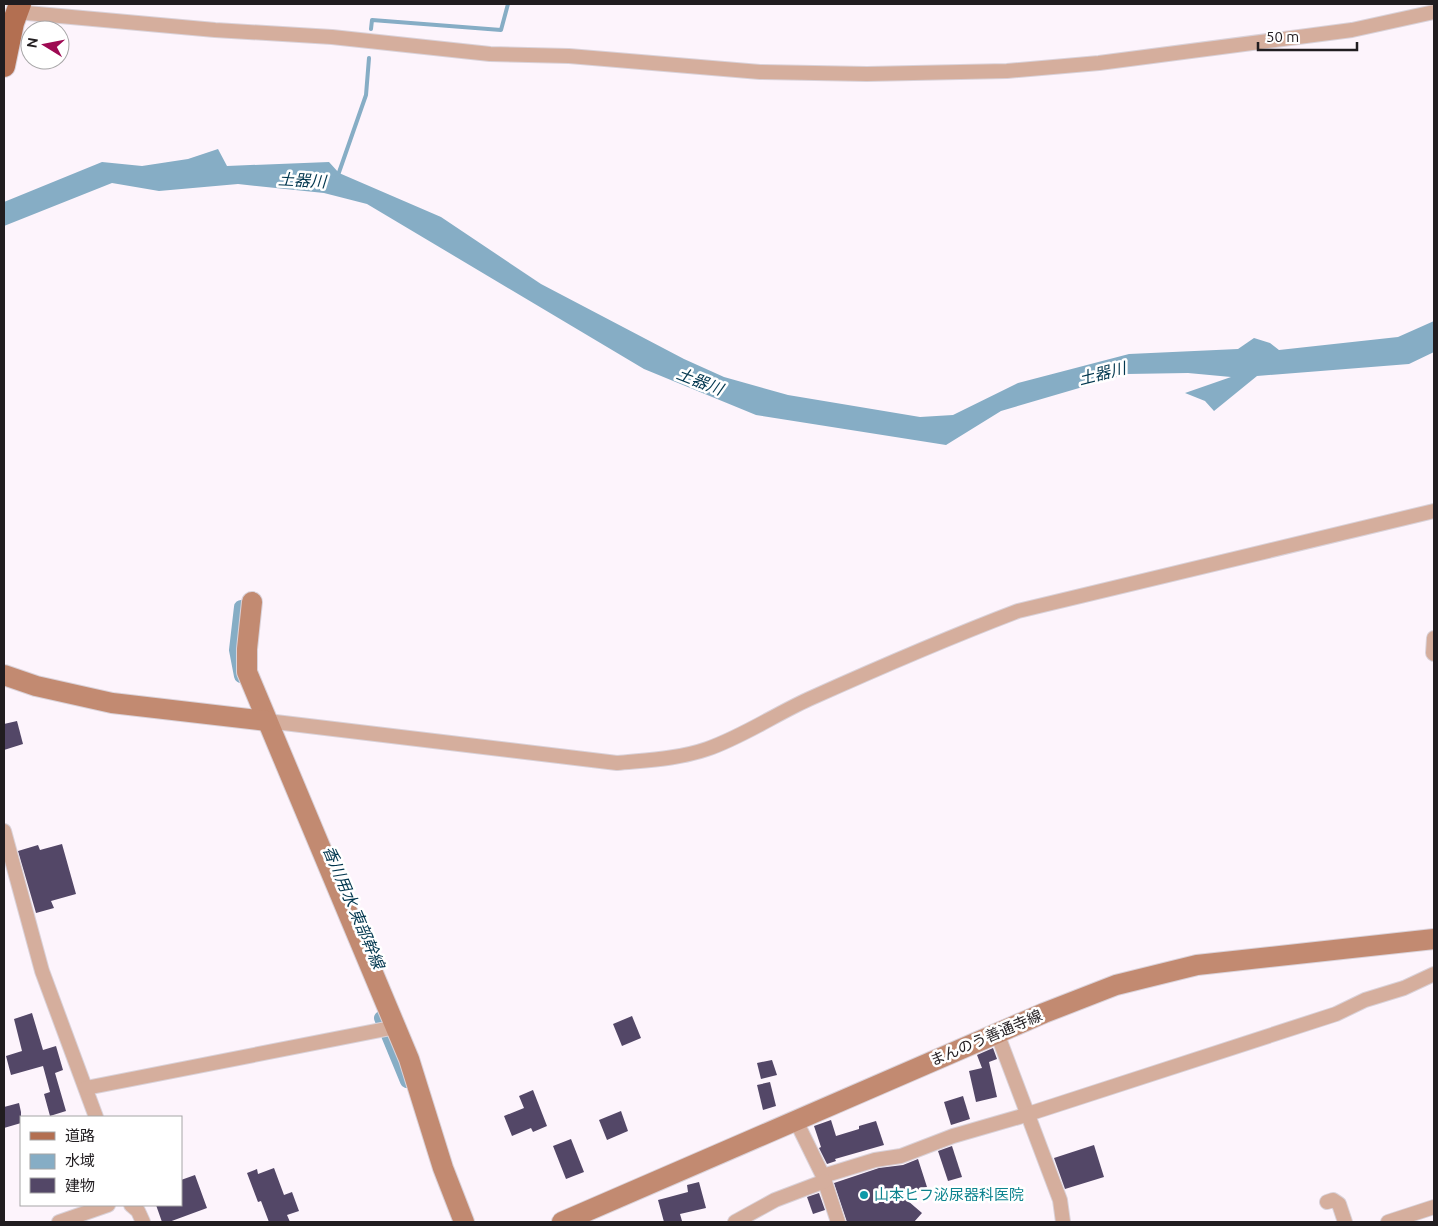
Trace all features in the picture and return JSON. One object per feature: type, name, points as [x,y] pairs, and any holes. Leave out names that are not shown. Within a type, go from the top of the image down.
[{"type":"main road","points":[[4,66],[16,13]]},
{"type":"street","points":[[16,13],[215,30],[332,37],[490,54],[569,56],[760,72],[867,74],[1007,71],[1099,63],[1352,30],[1434,12]]},
{"type":"street","points":[[4,675],[36,686],[112,703],[617,762],[662,759],[706,749],[753,728],[824,692],[954,635],[1018,611],[1434,511]]},
{"type":"street","points":[[252,602],[247,649],[247,672],[409,1059],[443,1168],[464,1222]]},
{"type":"street","points":[[1434,638],[1434,654]]},
{"type":"street","points":[[4,831],[42,971],[96,1116]]},
{"type":"street","name":"まんのう善通寺線","points":[[562,1222],[997,1033],[1116,985],[1197,965],[1434,939]]},
{"type":"street","points":[[735,1222],[775,1200],[875,1160],[901,1156],[953,1136],[1028,1114],[1336,1014],[1365,1000],[1404,988],[1434,974]]},
{"type":"street","points":[[86,1088],[396,1027]]},
{"type":"street","points":[[997,1033],[1060,1200],[1063,1222]]},
{"type":"street","points":[[796,1120],[824,1179],[838,1222]]},
{"type":"street","points":[[1327,1202],[1333,1200],[1340,1204],[1345,1222]]},
{"type":"street","points":[[59,1222],[105,1206]]},
{"type":"street","points":[[132,1206],[138,1211],[143,1222]]},
{"type":"street","points":[[1388,1222],[1415,1218],[1434,1207]]},
{"type":"water","name":"土器川","points":[[218,149],[227,166],[329,162],[339,173],[441,217],[541,284],[684,359],[724,377],[788,395],[920,417],[953,415],[1018,383],[1129,354],[1238,349],[1254,338],[1270,343],[1279,350],[1398,337],[1434,321],[1434,352],[1409,364],[1257,376],[1214,411],[1205,401],[1185,393],[1231,377],[1188,373],[1127,374],[1001,411],[946,445],[756,415],[644,369],[367,204],[324,193],[238,184],[159,191],[112,183],[4,226],[4,202],[102,162],[142,166],[188,159]]},
{"type":"building","points":[[17,721],[23,744],[4,750],[4,724]]},
{"type":"building","points":[[62,844],[76,894],[51,901],[54,908],[36,913],[18,851],[38,845],[40,850]]},
{"type":"building","points":[[32,1013],[43,1050],[56,1046],[63,1070],[55,1073],[66,1111],[50,1116],[44,1094],[50,1092],[43,1066],[11,1075],[6,1056],[22,1051],[14,1019]]},
{"type":"building","points":[[632,1016],[641,1038],[622,1046],[613,1024]]},
{"type":"building","points":[[993,1048],[997,1059],[989,1062],[997,1097],[976,1102],[969,1071],[982,1068],[977,1055]]},
{"type":"building","points":[[772,1060],[777,1075],[761,1079],[757,1063]]},
{"type":"building","points":[[770,1082],[776,1106],[763,1110],[757,1085]]},
{"type":"building","points":[[533,1090],[547,1126],[533,1132],[531,1128],[512,1136],[504,1116],[524,1108],[519,1096]]},
{"type":"building","points":[[963,1096],[970,1119],[951,1125],[944,1102]]},
{"type":"building","points":[[19,1103],[21,1112],[20,1123],[4,1128],[4,1107]]},
{"type":"building","points":[[621,1111],[628,1131],[607,1140],[599,1120]]},
{"type":"building","points":[[831,1120],[836,1136],[859,1129],[859,1126],[876,1121],[884,1145],[835,1159],[836,1161],[827,1164],[819,1148],[821,1147],[814,1126]]},
{"type":"building","points":[[571,1139],[584,1172],[566,1179],[553,1146]]},
{"type":"building","points":[[1094,1145],[1104,1177],[1065,1189],[1054,1158]]},
{"type":"building","points":[[952,1146],[962,1177],[948,1181],[938,1151]]},
{"type":"building","points":[[918,1159],[927,1187],[901,1195],[922,1213],[914,1222],[847,1222],[834,1183],[879,1168],[903,1165]]},
{"type":"building","points":[[274,1168],[284,1195],[292,1192],[299,1211],[287,1215],[290,1222],[269,1222],[261,1201],[258,1202],[247,1173],[257,1169],[258,1174]]},
{"type":"building","points":[[195,1175],[207,1208],[169,1222],[162,1222],[156,1206],[182,1206],[182,1180]]},
{"type":"building","points":[[699,1182],[706,1208],[680,1214],[682,1221],[664,1222],[658,1200],[688,1192],[687,1185]]},
{"type":"building","points":[[819,1193],[825,1210],[813,1214],[807,1197]]},
{"type":"waterway","points":[[371,29],[372,20],[501,30],[508,4]]},
{"type":"waterway","points":[[337,178],[366,95],[369,58]]},
{"type":"waterway","name":"香川用水 東部幹線","points":[[241,607],[236,650],[241,676]]},
{"type":"waterway","name":"香川用水 東部幹線","points":[[381,1018],[407,1081]]},
{"type":"place","name":"山本ヒフ泌尿器科医院","points":[[864,1195]]}]
